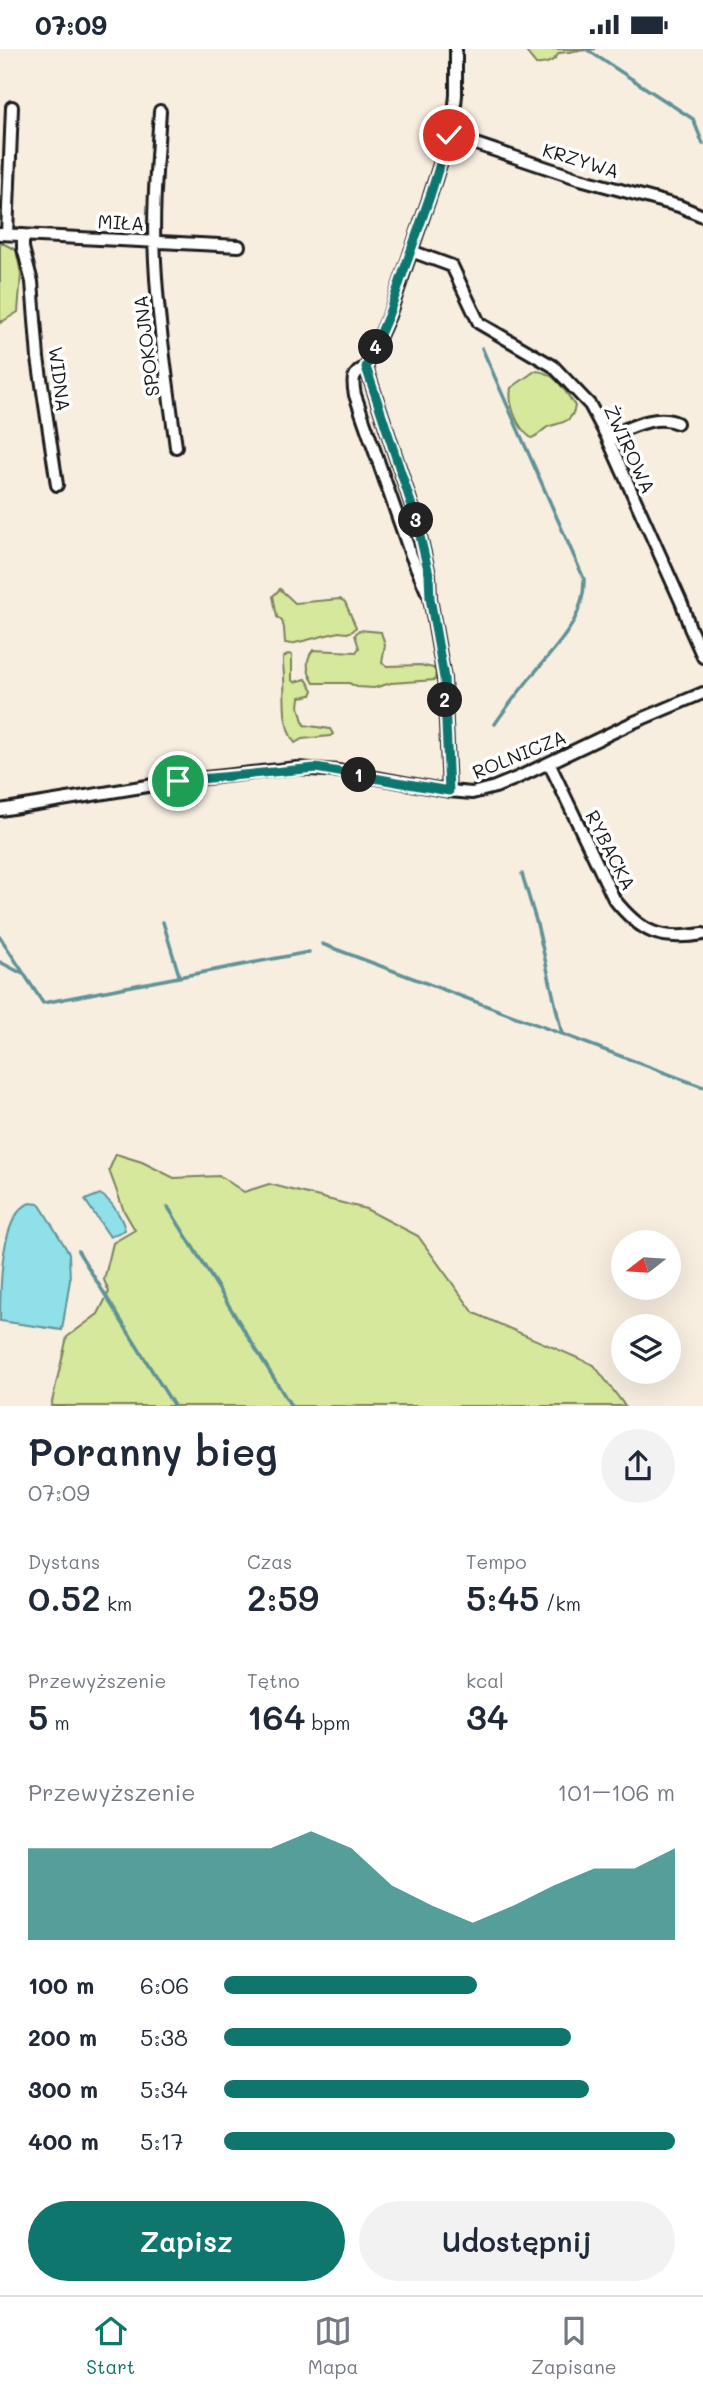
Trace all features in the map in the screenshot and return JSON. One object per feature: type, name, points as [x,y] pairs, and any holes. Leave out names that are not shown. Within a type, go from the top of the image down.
[{"type":"street","points":[[449,791],[444,678],[430,598],[429,574],[415,515],[366,367],[388,316],[449,135],[456,95],[456,49]]},
{"type":"street","points":[[3,234],[12,107]]},
{"type":"street","name":"SPOKOJNA","points":[[160,111],[154,221],[158,308],[176,447]]},
{"type":"street","name":"KRZYWA","points":[[449,135],[580,179],[679,206],[703,216]]},
{"type":"street","name":"MIŁA","points":[[3,234],[239,246]]},
{"type":"street","name":"WIDNA","points":[[23,235],[23,248],[32,282],[38,358],[57,485]]},
{"type":"street","name":"ŻWIROWA","points":[[411,251],[452,266],[479,323],[553,366],[590,405],[682,604],[703,657]]},
{"type":"street","points":[[366,367],[356,371],[353,377],[355,394],[411,555],[430,598]]},
{"type":"street","points":[[607,437],[657,419],[667,418],[677,423]]},
{"type":"street","name":"ROLNICZA","points":[[0,810],[178,781],[297,768],[340,771],[472,793],[549,763],[703,693]]},
{"type":"street","name":"RYBACKA","points":[[549,763],[614,899],[628,916],[642,928],[660,936],[685,937],[703,934]]},
{"type":"green space","points":[[524,49],[596,49],[559,53],[552,61],[536,64]]},
{"type":"green space","points":[[0,242],[16,250],[21,274],[18,312],[0,323]]},
{"type":"green space","points":[[535,371],[554,378],[575,406],[567,421],[548,427],[531,438],[518,422],[510,395],[511,388]]},
{"type":"green space","points":[[280,589],[295,603],[340,599],[345,602],[356,627],[347,633],[339,632],[291,644],[285,643],[284,628],[277,617],[273,596]]},
{"type":"green space","points":[[359,630],[381,632],[385,645],[382,663],[387,666],[420,665],[433,668],[436,671],[435,680],[391,683],[374,688],[357,687],[349,683],[314,683],[308,666],[313,650],[356,652],[359,648],[355,635]]},
{"type":"green space","points":[[288,654],[292,655],[292,680],[295,682],[306,679],[313,690],[311,695],[300,697],[299,707],[304,725],[330,729],[333,734],[330,736],[302,739],[295,743],[290,735],[285,715],[283,665],[283,658]]},
{"type":"green space","points":[[116,1154],[142,1162],[174,1178],[220,1176],[244,1192],[269,1184],[366,1209],[418,1236],[474,1313],[594,1365],[625,1406],[51,1406],[67,1337],[98,1314],[109,1292],[104,1280],[113,1243],[135,1230],[124,1211],[109,1170]]},
{"type":"water","points":[[100,1194],[116,1210],[125,1230],[110,1237],[85,1200]]},
{"type":"water","points":[[30,1203],[39,1204],[69,1253],[70,1280],[62,1330],[0,1321],[7,1237],[20,1210]]},
{"type":"waterway","points":[[586,49],[693,119],[703,144]]},
{"type":"waterway","points":[[482,348],[584,579],[575,619],[495,724]]},
{"type":"waterway","points":[[522,874],[537,924],[562,1034]]},
{"type":"waterway","points":[[163,922],[179,975]]},
{"type":"waterway","points":[[0,937],[43,1003],[309,952]]},
{"type":"waterway","points":[[322,944],[703,1087]]},
{"type":"waterway","points":[[0,962],[23,974]]},
{"type":"waterway","points":[[168,1207],[291,1406]]},
{"type":"waterway","points":[[78,1251],[174,1406]]},
{"type":"route","points":[[178,781],[316,768],[449,791],[444,678],[430,598],[429,574],[415,515],[366,367],[377,346],[418,233],[449,135]]}]
